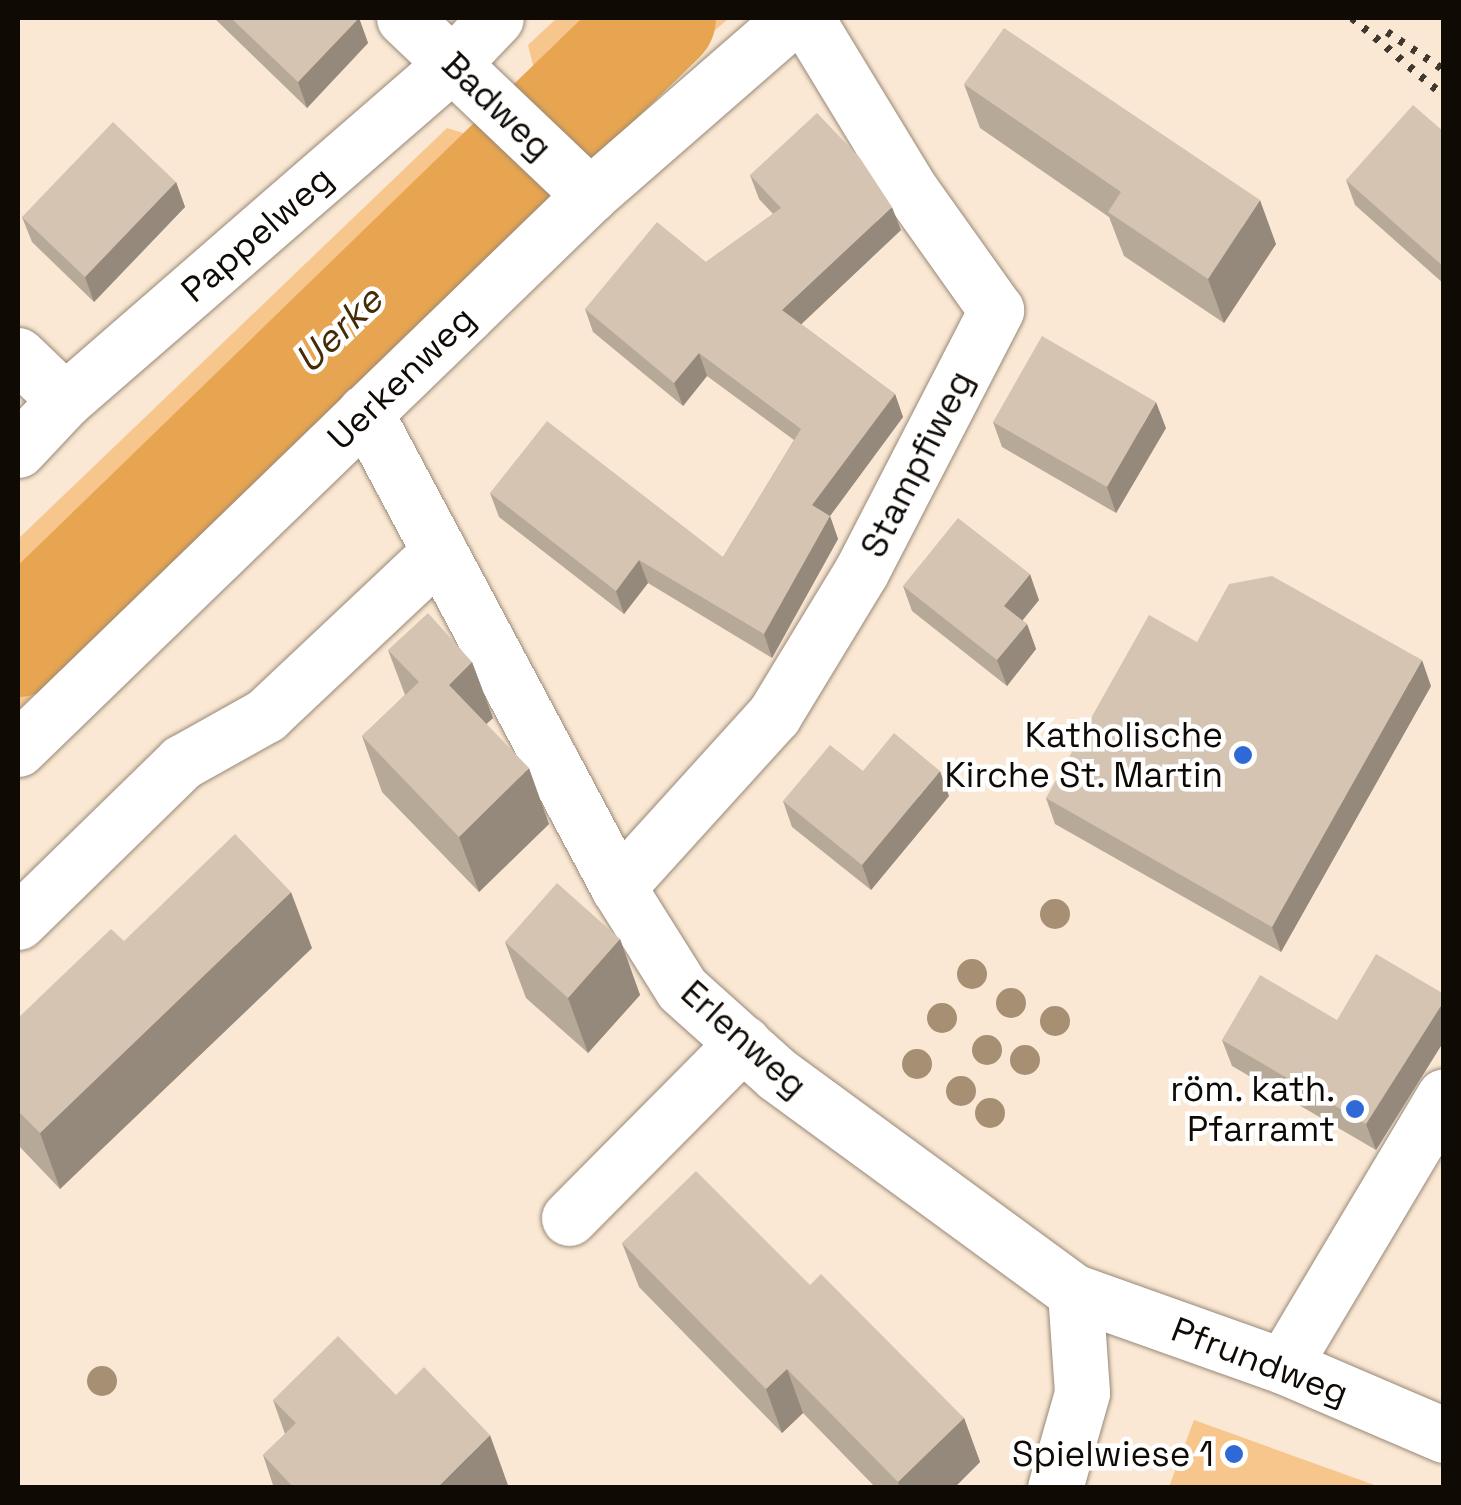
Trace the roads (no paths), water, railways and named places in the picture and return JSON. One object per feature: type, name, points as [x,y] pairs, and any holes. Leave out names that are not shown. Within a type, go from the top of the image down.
[{"type":"street","name":"Badweg","points":[[404,18],[580,186]]},
{"type":"street","name":"Pappelweg","points":[[18,450],[65,400],[468,75],[496,18]]},
{"type":"street","name":"Uerkenweg","points":[[18,750],[365,412],[580,186],[794,18]]},
{"type":"street","name":"Stampfiweg","points":[[618,887],[774,715],[862,572],[996,310],[910,189],[806,18]]},
{"type":"street","points":[[18,354],[65,400]]},
{"type":"street","name":"Erlenweg","points":[[365,412],[618,887],[682,988],[743,1043],[1076,1292]]},
{"type":"street","points":[[18,922],[182,762],[266,715],[439,552]]},
{"type":"street","points":[[569,1218],[743,1043]]},
{"type":"street","points":[[1282,1366],[1444,1096]]},
{"type":"street","points":[[1055,1488],[1082,1392],[1076,1292]]},
{"type":"street","name":"Pfrundweg","points":[[1076,1292],[1282,1366],[1444,1435]]},
{"type":"waterway","name":"Uerke","points":[[18,642],[661,18]]},
{"type":"railway","points":[[1352,18],[1444,96]]},
{"type":"railway","points":[[1387,32],[1444,70]]},
{"type":"place","name":"Katholische Kirche St. Martin","points":[[1243,755]]},
{"type":"place","name":"röm. kath. Pfarramt","points":[[1355,1109]]},
{"type":"place","name":"Spielwiese 1","points":[[1234,1454]]}]
